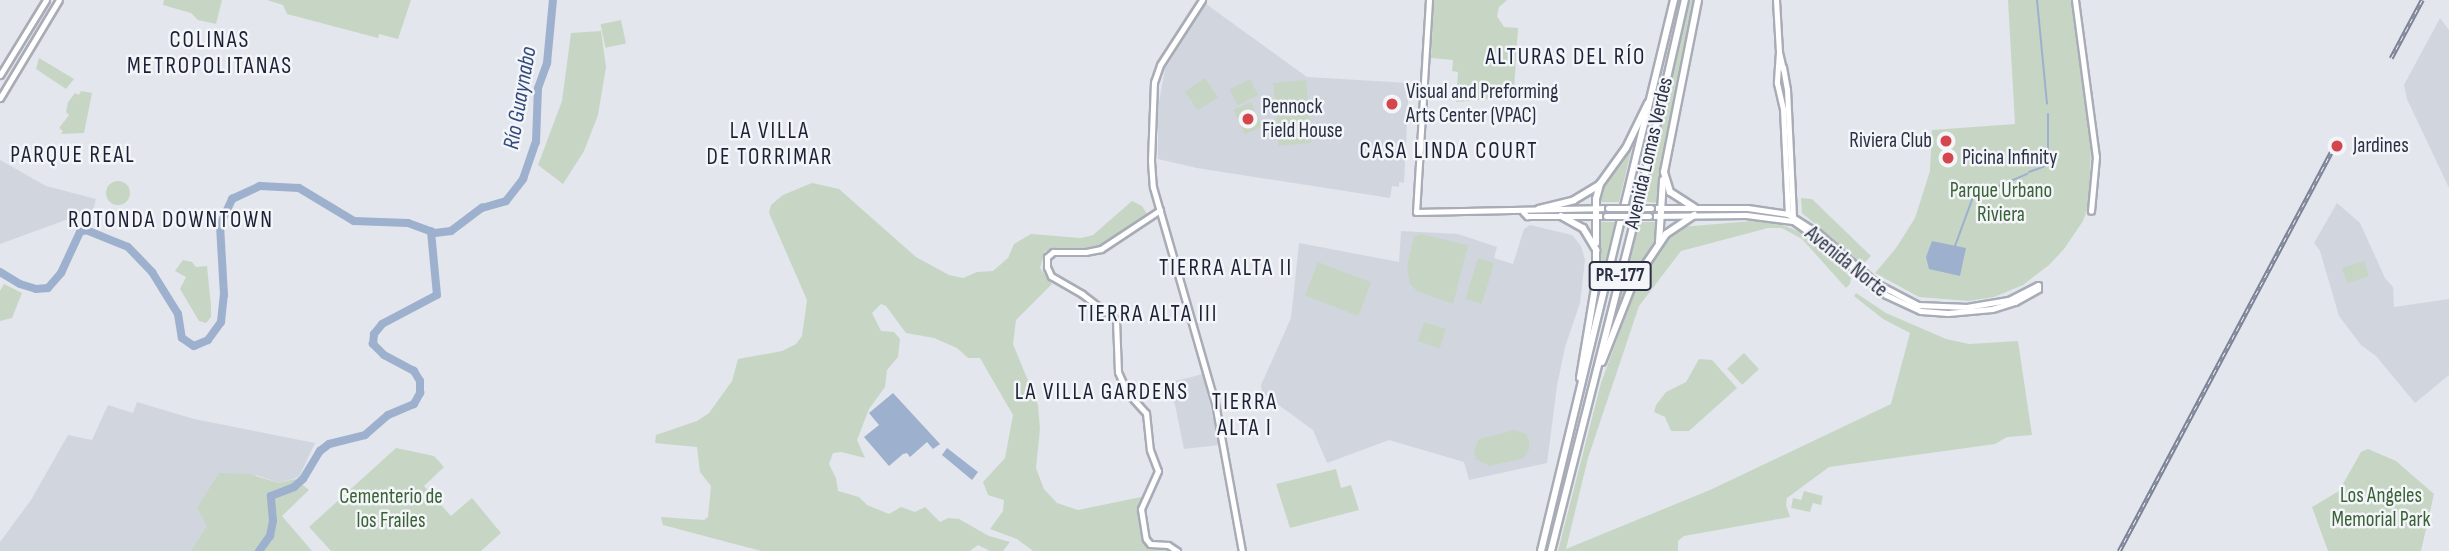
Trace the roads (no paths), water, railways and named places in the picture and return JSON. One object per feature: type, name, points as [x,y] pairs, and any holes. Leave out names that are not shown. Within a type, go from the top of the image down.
[{"type":"highway","name":"Avenida Lomas Verdes","points":[[1541,551],[1674,0]]},
{"type":"highway","name":"Avenida Lomas Verdes","points":[[1551,551],[1591,397],[1685,0]]},
{"type":"highway","points":[[1658,244],[1664,173],[1698,0]]},
{"type":"highway","points":[[1539,209],[1581,197],[1600,184],[1632,138],[1653,92]]},
{"type":"highway","points":[[1591,397],[1633,283],[1658,244],[1695,212],[1670,192],[1664,173]]},
{"type":"highway","points":[[1578,399],[1595,282],[1596,212],[1600,184]]},
{"type":"highway","points":[[1561,216],[1583,228],[1596,250]]},
{"type":"street","points":[[0,75],[46,0]]},
{"type":"street","points":[[0,98],[59,0]]},
{"type":"street","points":[[1202,0],[1160,65],[1154,82],[1151,161],[1160,211],[1215,403],[1242,551]]},
{"type":"street","name":"Avenida Norte","points":[[1429,0],[1416,212],[1523,212],[1539,209],[1596,212],[1606,216],[1649,216],[1662,212],[1763,215],[1793,221],[1886,295],[1921,310],[1948,313],[1992,309],[2015,303],[2038,287],[2015,298],[1992,304],[1948,308],[1913,303],[1876,283],[1818,233],[1790,215],[1759,208],[1695,212]]},
{"type":"street","points":[[1776,0],[1779,52],[1777,84],[1783,110],[1790,215]]},
{"type":"street","points":[[2075,0],[2096,157],[2091,211]]},
{"type":"street","points":[[1779,52],[1786,82],[1790,215]]},
{"type":"street","points":[[1783,68],[1790,91],[1787,109]]},
{"type":"street","points":[[1777,84],[1780,80],[1786,82]]},
{"type":"street","name":"Avenida Norte","points":[[1523,212],[1527,216],[1561,216],[1608,208],[1651,208],[1662,212]]},
{"type":"street","points":[[1160,211],[1101,249],[1053,252],[1048,257],[1047,267],[1051,276],[1082,294],[1116,320],[1118,372],[1127,392],[1146,413],[1150,450],[1158,471],[1142,503],[1146,539],[1150,544],[1168,545],[1177,551]]},
{"type":"water","points":[[1932,241],[1966,248],[1960,276],[1929,269],[1926,257]]},
{"type":"water","points":[[893,393],[940,444],[933,449],[927,442],[910,457],[907,453],[903,454],[889,466],[864,437],[879,425],[869,413]]},
{"type":"water","points":[[947,448],[978,472],[972,480],[942,455]]},
{"type":"waterway","name":"Río Guaynabo","points":[[0,272],[20,284],[36,289],[48,288],[61,273],[80,232],[86,230],[128,247],[152,272],[178,314],[182,338],[194,346],[208,340],[221,322],[224,295],[220,225],[232,199],[260,186],[299,188],[354,221],[408,223],[435,233],[451,231],[482,208],[506,201],[523,179],[536,142],[538,88],[547,63],[553,0]]},
{"type":"waterway","points":[[2037,0],[2047,104]]},
{"type":"waterway","points":[[2029,172],[2043,167],[2048,161],[2048,114]]},
{"type":"waterway","points":[[1955,246],[1973,197],[2027,174]]},
{"type":"waterway","points":[[259,551],[270,536],[273,521],[271,496],[294,487],[303,479],[320,451],[329,444],[365,435],[388,415],[414,404],[420,393],[420,381],[414,371],[384,355],[373,344],[374,334],[382,324],[437,295],[431,231]]},
{"type":"railway","points":[[2391,58],[2422,0]]},
{"type":"railway","points":[[2119,551],[2332,151]]},
{"type":"place","name":"Visual and Preforming Arts Center (VPAC)","points":[[1392,104]]},
{"type":"place","name":"Pennock Field House","points":[[1248,119]]},
{"type":"place","name":"Riviera Club","points":[[1946,141]]},
{"type":"place","name":"Jardines","points":[[2337,146]]},
{"type":"place","name":"Picina Infinity","points":[[1948,158]]},
{"type":"district","name":"COLINAS METROPOLITANAS","points":[[210,53]]},
{"type":"district","name":"ALTURAS DEL RÍO","points":[[1566,57]]},
{"type":"district","name":"LA VILLA DE TORRIMAR","points":[[770,144]]},
{"type":"district","name":"CASA LINDA COURT","points":[[1449,151]]},
{"type":"district","name":"PARQUE REAL","points":[[73,155]]},
{"type":"district","name":"ROTONDA DOWNTOWN","points":[[171,220]]},
{"type":"district","name":"TIERRA ALTA II","points":[[1226,268]]},
{"type":"district","name":"TIERRA ALTA III","points":[[1148,314]]},
{"type":"district","name":"LA VILLA GARDENS","points":[[1102,392]]},
{"type":"district","name":"TIERRA ALTA I","points":[[1245,415]]},
{"type":"park label","name":"Parque Urbano Riviera","points":[[2001,203]]},
{"type":"park label","name":"Los Angeles Memorial Park","points":[[2381,508]]},
{"type":"park label","name":"Cementerio de los Frailes","points":[[391,509]]}]
